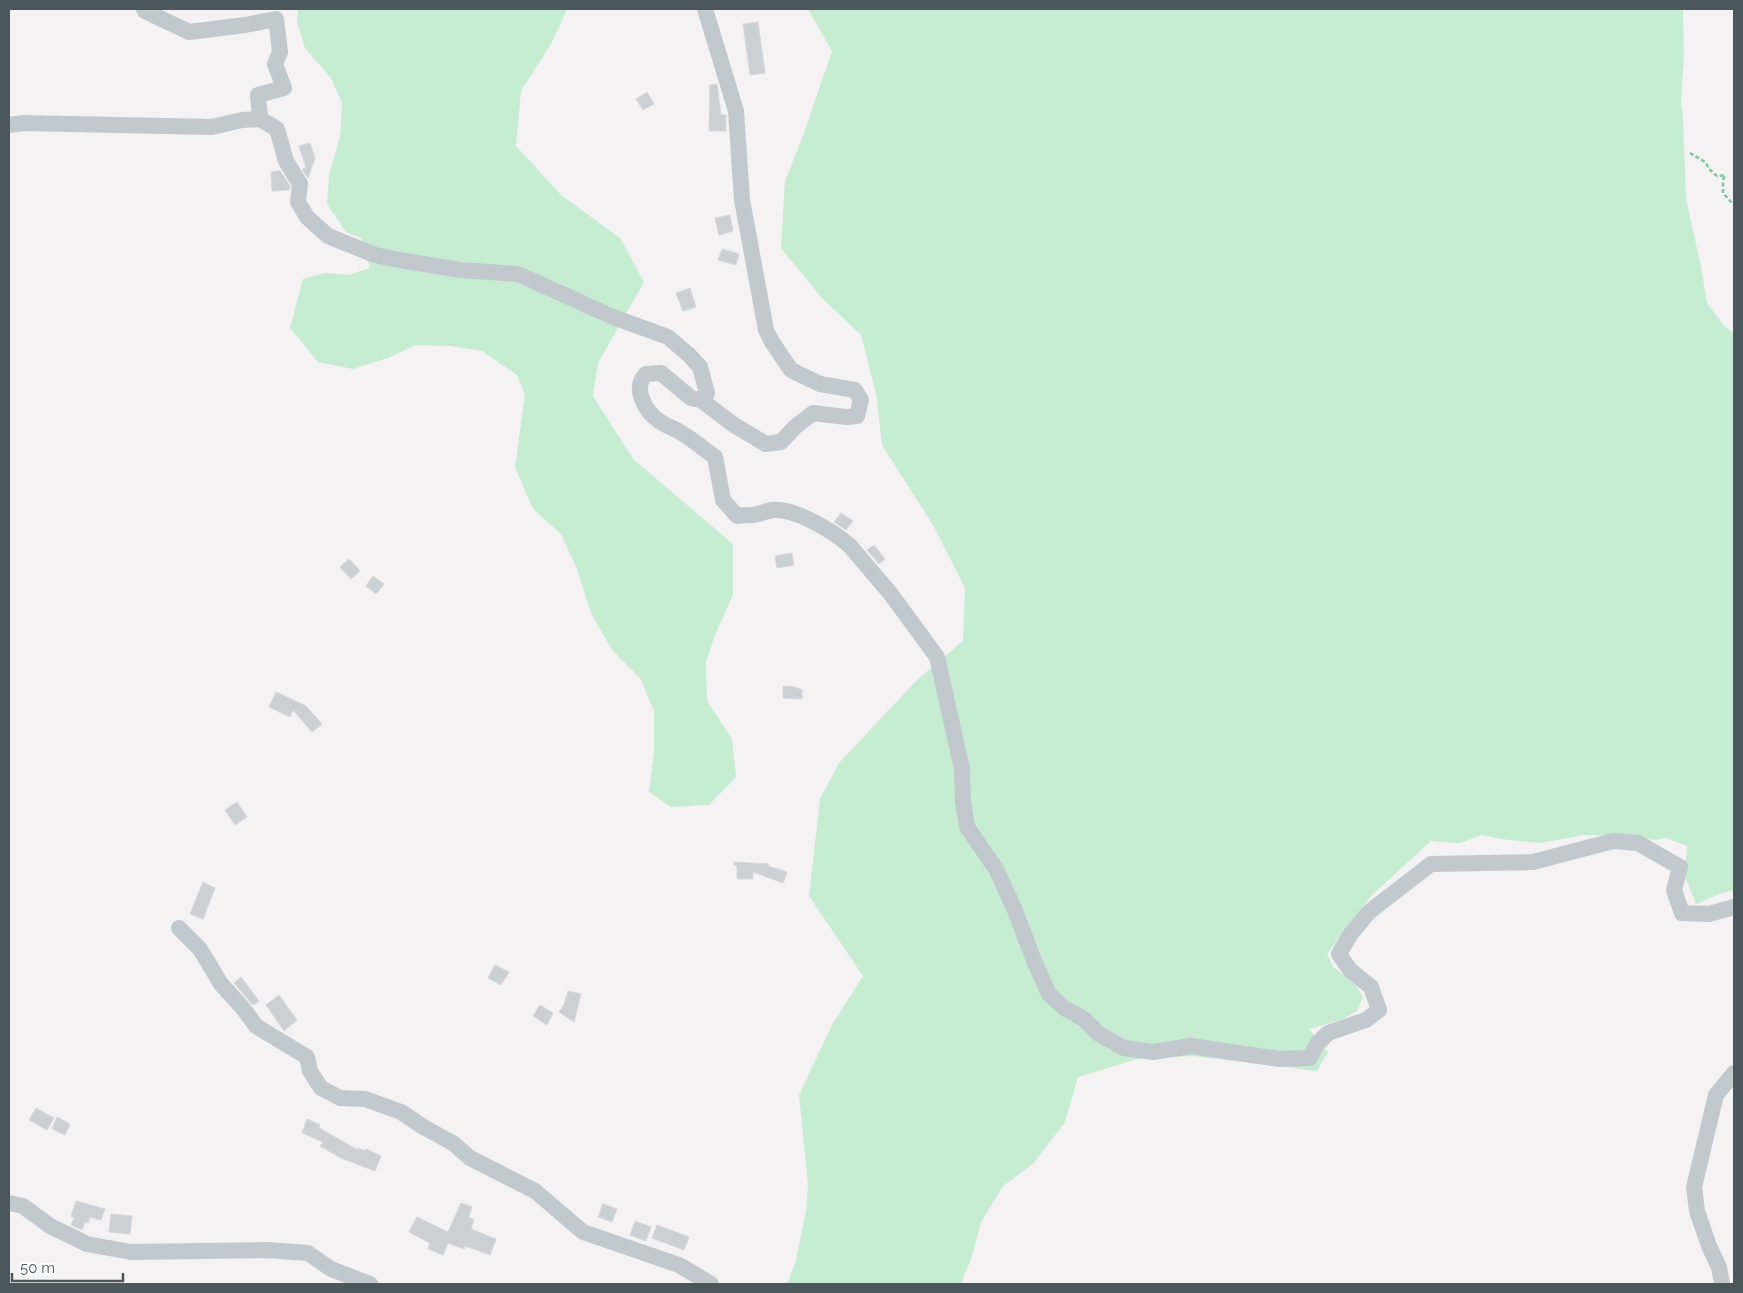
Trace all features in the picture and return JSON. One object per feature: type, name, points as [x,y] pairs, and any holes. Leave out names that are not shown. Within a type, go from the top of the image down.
[{"type":"street","points":[[144,9],[145,12],[189,32],[276,19],[280,52],[275,64],[284,88],[258,95],[260,119]]},
{"type":"street","points":[[705,9],[736,111],[742,200],[766,330],[772,342],[792,370],[820,384],[855,390],[861,400],[857,416],[813,414],[795,427],[781,442],[766,444],[716,412],[701,400],[691,398],[661,373],[646,374],[641,378],[640,392],[646,408],[658,421],[681,432],[715,458],[723,500],[737,516],[753,515],[772,510],[788,510],[821,526],[850,546],[920,632],[937,657],[962,769],[962,802],[967,827],[996,869],[1049,994],[1064,1008],[1084,1019],[1099,1034],[1124,1048],[1153,1052],[1191,1046],[1279,1059],[1310,1058],[1317,1044],[1328,1033],[1366,1020],[1379,1010],[1372,987],[1350,970],[1339,954],[1350,935],[1369,912],[1431,864],[1533,862],[1613,841],[1638,843],[1680,867],[1674,890],[1682,913],[1709,914],[1734,907]]},
{"type":"street","points":[[9,125],[23,122],[212,127],[242,120],[260,119],[276,129],[286,161],[300,184],[298,202],[307,217],[328,236],[375,255],[399,260],[461,270],[518,274],[613,317],[668,337],[690,355],[700,367],[706,393],[701,400]]},
{"type":"street","points":[[179,928],[200,949],[221,984],[256,1026],[307,1057],[310,1071],[321,1088],[340,1098],[365,1099],[401,1112],[453,1143],[470,1158],[535,1191],[583,1232],[679,1265],[711,1284]]},
{"type":"street","points":[[1722,1284],[1719,1267],[1709,1246],[1697,1211],[1694,1187],[1716,1096],[1734,1074]]},
{"type":"street","points":[[9,1203],[23,1206],[50,1226],[87,1244],[131,1252],[267,1250],[308,1253],[331,1269],[370,1284]]},
{"type":"path","points":[[1690,153],[1704,162],[1717,176],[1725,175],[1723,193],[1734,205]]},
{"type":"green space","points":[[298,9],[567,9],[552,42],[521,91],[516,146],[562,196],[620,238],[644,282],[598,363],[593,396],[633,459],[733,544],[733,595],[715,635],[706,662],[707,701],[732,739],[736,777],[709,805],[671,807],[649,792],[654,752],[654,711],[640,678],[612,650],[591,613],[577,569],[561,534],[533,509],[515,467],[525,395],[517,375],[482,351],[450,346],[415,345],[388,358],[353,369],[318,362],[290,328],[303,279],[325,273],[349,275],[370,268],[361,238],[346,232],[327,204],[329,175],[340,137],[342,103],[331,78],[305,48],[297,22]]},
{"type":"green space","points":[[808,9],[1683,9],[1684,54],[1681,103],[1686,198],[1707,303],[1724,326],[1734,333],[1734,890],[1696,904],[1685,876],[1687,846],[1666,838],[1654,840],[1631,835],[1585,835],[1539,843],[1482,835],[1460,843],[1431,841],[1371,896],[1327,954],[1333,967],[1354,983],[1363,997],[1357,1011],[1343,1019],[1309,1029],[1328,1052],[1317,1071],[1193,1056],[1137,1059],[1078,1077],[1065,1122],[1033,1164],[1003,1186],[981,1222],[971,1259],[961,1284],[787,1284],[795,1264],[806,1211],[808,1185],[799,1095],[832,1025],[863,976],[809,896],[820,799],[839,763],[918,679],[963,641],[965,588],[933,525],[882,445],[877,399],[861,335],[821,297],[781,248],[785,181],[802,139],[832,51]]},
{"type":"building","points":[[758,22],[765,73],[750,75],[743,24]]},
{"type":"building","points":[[717,84],[721,115],[726,115],[726,131],[709,131],[710,85]]},
{"type":"building","points":[[647,92],[654,104],[643,110],[636,99]]},
{"type":"building","points":[[310,143],[315,158],[308,178],[302,169],[306,168],[299,146]]},
{"type":"building","points":[[280,171],[290,186],[289,190],[272,191],[271,172]]},
{"type":"building","points":[[730,215],[733,231],[719,235],[715,218]]},
{"type":"building","points":[[722,249],[739,254],[736,265],[718,260]]},
{"type":"building","points":[[690,288],[696,307],[683,311],[676,293]]},
{"type":"building","points":[[841,513],[853,521],[846,530],[834,522]]},
{"type":"building","points":[[874,545],[885,559],[879,564],[867,550]]},
{"type":"building","points":[[792,553],[794,565],[777,568],[775,556]]},
{"type":"building","points":[[349,559],[360,571],[351,579],[340,567]]},
{"type":"building","points":[[373,576],[384,584],[376,594],[366,586]]},
{"type":"building","points":[[783,686],[802,690],[802,699],[783,698]]},
{"type":"building","points":[[276,692],[306,706],[322,724],[312,732],[293,710],[290,717],[269,707]]},
{"type":"building","points":[[237,802],[247,817],[235,825],[225,810]]},
{"type":"building","points":[[734,862],[769,864],[768,866],[787,872],[783,883],[753,872],[753,879],[737,879],[737,866],[734,865]]},
{"type":"building","points":[[203,882],[215,888],[203,919],[190,914]]},
{"type":"building","points":[[495,965],[509,972],[501,985],[488,978]]},
{"type":"building","points":[[241,977],[259,1001],[253,1005],[234,983]]},
{"type":"building","points":[[568,991],[581,994],[574,1022],[559,1012],[564,1005]]},
{"type":"building","points":[[279,995],[297,1020],[284,1031],[266,1005]]},
{"type":"building","points":[[540,1005],[553,1013],[547,1025],[533,1016]]},
{"type":"building","points":[[36,1108],[54,1118],[47,1130],[29,1120]]},
{"type":"building","points":[[57,1117],[70,1124],[65,1135],[52,1129]]},
{"type":"building","points":[[307,1119],[320,1125],[319,1128],[358,1150],[358,1148],[365,1151],[366,1149],[381,1156],[375,1171],[341,1158],[320,1146],[323,1142],[302,1133]]},
{"type":"building","points":[[76,1201],[105,1209],[101,1220],[90,1217],[88,1223],[85,1222],[82,1230],[71,1225],[74,1218],[71,1216]]},
{"type":"building","points":[[461,1203],[472,1207],[469,1217],[474,1220],[471,1229],[496,1239],[490,1255],[465,1246],[464,1249],[448,1243],[443,1255],[428,1249],[430,1243],[409,1232],[417,1217],[448,1232]]},
{"type":"building","points":[[603,1204],[617,1209],[612,1222],[598,1217]]},
{"type":"building","points":[[111,1214],[132,1216],[130,1234],[109,1232]]},
{"type":"building","points":[[635,1221],[651,1227],[646,1241],[630,1235]]},
{"type":"building","points":[[657,1225],[689,1237],[684,1250],[652,1238]]}]
